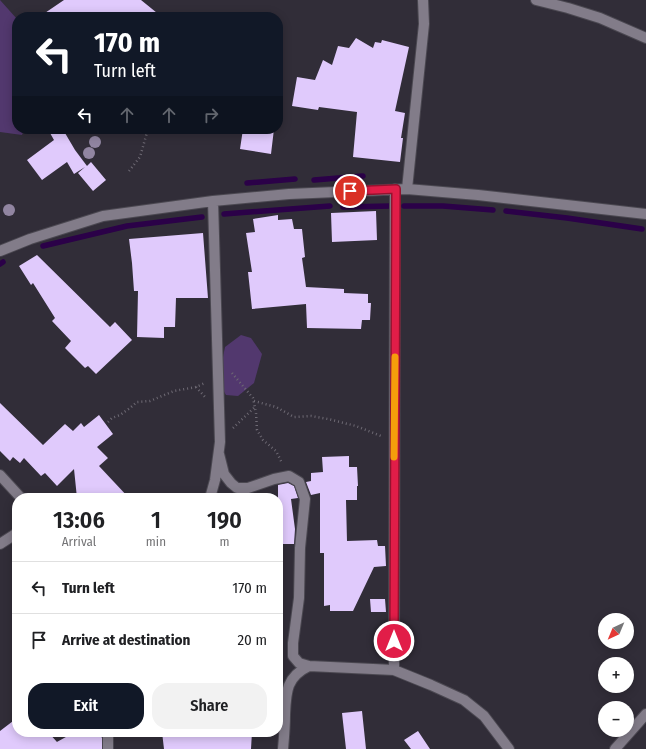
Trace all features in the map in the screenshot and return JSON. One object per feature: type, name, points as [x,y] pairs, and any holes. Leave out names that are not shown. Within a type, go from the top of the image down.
[{"type":"street","points":[[407,189],[424,24],[423,0]]},
{"type":"street","points":[[536,0],[600,18],[646,38]]},
{"type":"street","points":[[394,670],[396,189]]},
{"type":"street","points":[[0,251],[30,239],[103,216],[213,201],[289,194],[407,189],[478,195],[646,214]]},
{"type":"street","points":[[211,493],[215,480],[220,442],[213,201]]},
{"type":"street","points":[[219,454],[224,474],[237,488],[248,488],[274,479],[289,476],[299,482],[305,499],[300,548],[299,598],[293,643],[293,656],[299,663],[309,666],[394,670],[431,685],[464,700],[484,716],[509,749]]},
{"type":"street","points":[[0,475],[17,493]]},
{"type":"street","points":[[0,544],[12,536]]},
{"type":"street","points":[[283,749],[285,703],[288,687],[294,676],[309,666]]},
{"type":"street","points":[[615,749],[646,714]]},
{"type":"street","points":[[108,737],[108,749]]},
{"type":"path","points":[[129,171],[140,157],[147,134]]},
{"type":"path","points":[[218,358],[253,398],[257,430],[263,440],[276,451],[289,476]]},
{"type":"path","points":[[108,422],[137,402],[150,401],[174,391],[198,386],[219,378]]},
{"type":"path","points":[[254,401],[276,407],[294,417],[311,416],[328,419],[356,426],[395,441]]},
{"type":"path","points":[[220,442],[241,419],[255,407]]},
{"type":"shaded area","points":[[0,0],[12,13],[12,134],[0,132]]},
{"type":"shaded area","points":[[241,335],[251,338],[262,354],[254,383],[238,396],[226,395],[223,390],[221,378],[225,347]]},
{"type":"building","points":[[64,0],[141,0],[156,12],[46,12]]},
{"type":"building","points":[[356,38],[373,48],[375,42],[381,43],[382,40],[409,47],[395,111],[405,113],[401,138],[403,138],[400,162],[353,157],[357,112],[319,107],[318,110],[292,106],[297,77],[315,80],[323,60],[332,65],[338,46],[349,48]]},
{"type":"building","points":[[51,134],[66,134],[87,166],[91,162],[106,180],[93,191],[78,173],[85,167],[74,174],[67,162],[42,180],[27,160],[54,140]]},
{"type":"building","points":[[242,134],[273,134],[271,154],[240,149]]},
{"type":"building","points":[[376,211],[377,240],[332,242],[331,213]]},
{"type":"building","points":[[278,215],[278,220],[292,219],[294,229],[302,229],[305,257],[302,258],[306,287],[344,289],[344,293],[368,294],[368,303],[371,303],[370,320],[362,320],[361,329],[307,328],[306,304],[252,309],[248,272],[252,272],[246,233],[255,232],[253,219]]},
{"type":"building","points":[[203,233],[208,298],[176,298],[175,327],[164,327],[164,338],[137,337],[138,291],[134,291],[129,239]]},
{"type":"building","points":[[37,255],[110,327],[115,322],[132,340],[96,374],[88,366],[85,368],[65,348],[71,341],[52,321],[55,318],[33,283],[31,285],[19,266]]},
{"type":"building","points":[[0,403],[43,445],[65,424],[73,431],[81,423],[84,427],[99,415],[113,434],[97,447],[108,458],[99,466],[124,493],[76,493],[74,469],[57,486],[45,473],[41,476],[24,458],[20,463],[13,457],[10,461],[0,451]]},
{"type":"building","points":[[349,456],[349,467],[357,467],[358,486],[357,500],[346,500],[347,541],[377,540],[378,546],[385,546],[386,566],[374,567],[353,611],[330,611],[330,605],[324,606],[324,553],[320,553],[320,493],[311,495],[306,482],[311,481],[311,473],[323,472],[322,457]]},
{"type":"building","points":[[288,483],[294,486],[298,498],[291,499],[295,529],[294,544],[283,544],[283,493],[278,493],[278,485]]},
{"type":"building","points":[[370,599],[385,599],[386,612],[371,612]]},
{"type":"building","points":[[362,711],[366,749],[346,749],[342,713]]},
{"type":"building","points":[[12,722],[12,737],[52,737],[57,742],[66,737],[102,737],[102,749],[0,749],[0,731]]},
{"type":"building","points":[[418,731],[430,749],[411,749],[404,740]]},
{"type":"building","points":[[163,737],[252,737],[251,749],[164,749]]},
{"type":"waterway","points":[[314,180],[363,176]]},
{"type":"waterway","points":[[247,183],[295,179]]},
{"type":"waterway","points":[[224,214],[330,206]]},
{"type":"waterway","points":[[343,207],[391,206]]},
{"type":"waterway","points":[[404,206],[443,206],[493,210]]},
{"type":"waterway","points":[[506,211],[642,229]]},
{"type":"waterway","points":[[43,246],[127,226],[202,217]]},
{"type":"slow traffic","points":[[394,457],[395,357]]},
{"type":"route","points":[[350,191],[396,189],[394,641]]}]
